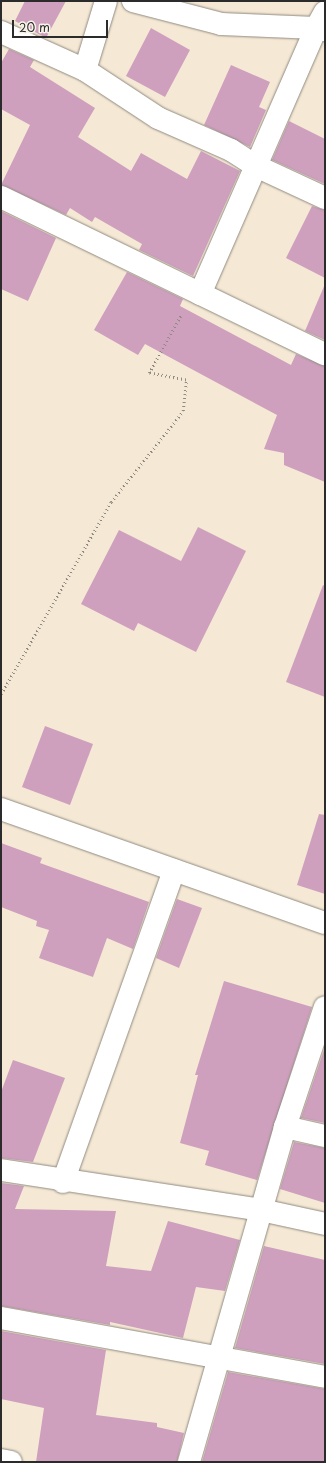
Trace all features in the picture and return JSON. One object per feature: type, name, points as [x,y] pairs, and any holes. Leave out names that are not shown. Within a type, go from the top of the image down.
[{"type":"street","points":[[86,70],[106,1]]},
{"type":"street","points":[[133,1],[221,24],[322,23],[256,166],[200,294]]},
{"type":"street","points":[[1,32],[86,70],[158,118],[231,150],[256,166],[325,198]]},
{"type":"street","points":[[1,198],[325,354]]},
{"type":"street","points":[[2,813],[325,922]]},
{"type":"street","points":[[63,1182],[174,870]]},
{"type":"street","points":[[188,1462],[217,1357],[285,1127],[325,1007]]},
{"type":"street","points":[[285,1127],[325,1136]]},
{"type":"street","points":[[1,1170],[63,1182],[261,1210],[325,1224]]},
{"type":"street","points":[[1,1318],[325,1377]]},
{"type":"street","points":[[1,1460],[11,1462]]},
{"type":"path","points":[[1,694],[111,502],[183,411],[186,380],[149,373],[178,319],[200,294]]},
{"type":"building","points":[[25,1],[66,1],[46,38],[15,21]]},
{"type":"building","points":[[151,28],[190,50],[165,97],[126,76]]},
{"type":"building","points":[[9,49],[34,60],[30,67],[95,108],[78,137],[131,171],[141,153],[187,179],[201,151],[240,171],[193,276],[139,250],[142,244],[95,217],[92,222],[70,208],[66,215],[1,185],[30,125],[1,109],[1,63]]},
{"type":"building","points":[[231,65],[270,82],[259,107],[266,110],[250,147],[204,125]]},
{"type":"building","points":[[289,121],[325,139],[325,184],[272,160]]},
{"type":"building","points":[[312,206],[325,210],[325,278],[286,258]]},
{"type":"building","points":[[1,211],[56,238],[28,301],[1,289]]},
{"type":"building","points":[[127,272],[183,299],[180,306],[291,365],[296,354],[325,366],[325,482],[284,465],[284,453],[264,449],[277,415],[145,344],[138,355],[94,330]]},
{"type":"building","points":[[325,284],[325,340],[305,331]]},
{"type":"building","points":[[198,527],[246,551],[196,652],[138,623],[134,631],[81,604],[119,530],[181,561]]},
{"type":"building","points":[[323,585],[325,586],[325,697],[286,682]]},
{"type":"building","points":[[45,726],[93,744],[70,805],[22,787]]},
{"type":"building","points":[[319,814],[325,815],[325,894],[297,885]]},
{"type":"building","points":[[1,843],[42,858],[40,863],[149,902],[133,949],[107,938],[93,977],[39,958],[49,930],[36,926],[37,921],[1,907]]},
{"type":"building","points":[[177,899],[202,908],[179,968],[156,958]]},
{"type":"building","points":[[224,981],[312,1007],[257,1180],[205,1165],[209,1151],[180,1143],[198,1075],[195,1075]]},
{"type":"building","points":[[325,1047],[325,1123],[301,1118]]},
{"type":"building","points":[[13,1060],[65,1078],[33,1162],[1,1158],[1,1092]]},
{"type":"building","points":[[294,1142],[325,1148],[325,1203],[280,1189]]},
{"type":"building","points":[[1,1183],[24,1186],[15,1209],[116,1211],[106,1266],[151,1271],[168,1221],[240,1240],[225,1291],[196,1287],[183,1338],[110,1322],[110,1325],[1,1306]]},
{"type":"building","points":[[264,1246],[325,1260],[325,1364],[235,1348]]},
{"type":"building","points":[[1,1331],[106,1350],[96,1415],[157,1423],[157,1427],[184,1433],[177,1462],[36,1462],[44,1408],[1,1399]]},
{"type":"building","points":[[228,1372],[325,1389],[325,1462],[202,1462]]}]
